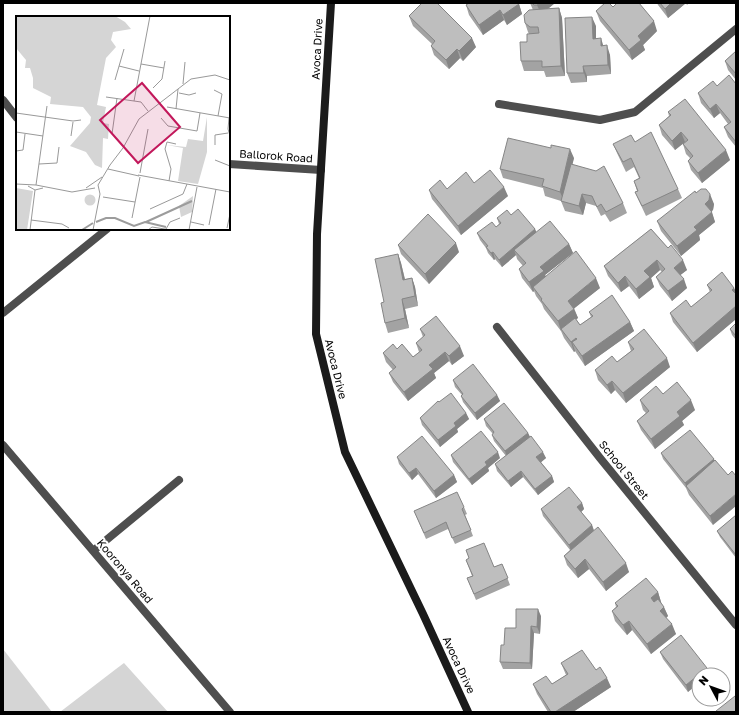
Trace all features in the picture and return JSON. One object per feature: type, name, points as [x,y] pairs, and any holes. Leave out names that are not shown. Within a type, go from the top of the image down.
[{"type":"main road","name":"Avoca Drive","points":[[330,3],[317,234],[316,334],[345,452],[423,614],[468,712]]},
{"type":"street","points":[[499,104],[600,120],[635,112],[736,29]]},
{"type":"street","points":[[3,100],[16,117]]},
{"type":"street","name":"Ballorok Road","points":[[230,164],[321,170]]},
{"type":"street","points":[[3,313],[105,230]]},
{"type":"street","name":"School Street","points":[[497,327],[600,458],[736,625]]},
{"type":"street","name":"Kooronya Road","points":[[3,445],[230,712]]},
{"type":"street","points":[[93,551],[179,480]]},
{"type":"shaded area","points":[[3,649],[52,712],[3,712]]},
{"type":"shaded area","points":[[124,663],[168,712],[60,712],[116,669]]},
{"type":"building","points":[[422,3],[437,3],[472,38],[459,51],[457,49],[446,60],[431,46],[435,41],[409,16]]},
{"type":"building","points":[[469,3],[519,4],[503,15],[500,10],[479,25],[466,5]]},
{"type":"building","points":[[532,3],[540,3],[534,5]]},
{"type":"building","points":[[605,3],[609,3],[613,7],[617,3],[639,3],[654,21],[638,36],[641,40],[629,50],[596,11]]},
{"type":"building","points":[[660,3],[671,3],[665,9]]},
{"type":"building","points":[[559,8],[561,66],[542,67],[542,61],[521,61],[520,42],[527,42],[527,34],[539,33],[538,27],[530,27],[525,23],[524,15],[529,10]]},
{"type":"building","points":[[592,17],[593,39],[601,38],[601,46],[607,45],[608,65],[583,66],[584,73],[567,73],[565,18]]},
{"type":"building","points":[[736,51],[736,74],[725,61]]},
{"type":"building","points":[[729,75],[736,84],[736,142],[724,127],[731,122],[716,104],[710,109],[698,93],[713,81],[717,86]]},
{"type":"building","points":[[685,99],[726,150],[698,173],[688,161],[693,156],[683,144],[688,140],[681,132],[672,141],[659,125],[671,115],[668,112]]},
{"type":"building","points":[[651,132],[678,189],[642,206],[635,192],[638,191],[634,181],[640,178],[631,158],[623,162],[613,144],[631,135],[635,142]]},
{"type":"building","points":[[508,138],[551,148],[551,145],[570,149],[560,192],[542,186],[544,179],[500,169]]},
{"type":"building","points":[[571,164],[596,171],[604,166],[623,203],[606,212],[601,204],[597,207],[592,196],[582,194],[579,206],[561,201]]},
{"type":"building","points":[[490,170],[504,187],[458,226],[429,190],[440,180],[447,189],[466,172],[474,183]]},
{"type":"building","points":[[701,189],[706,189],[710,194],[709,200],[705,204],[712,212],[694,227],[697,230],[677,246],[657,221],[695,191],[696,193]]},
{"type":"building","points":[[518,209],[535,229],[499,260],[493,252],[491,253],[486,247],[488,246],[477,233],[492,222],[496,227],[501,223],[497,218],[507,210],[511,215]]},
{"type":"building","points":[[428,214],[456,243],[425,274],[398,245]]},
{"type":"building","points":[[550,221],[569,244],[540,267],[544,271],[529,282],[519,269],[526,263],[514,250]]},
{"type":"building","points":[[651,229],[668,248],[671,245],[683,260],[674,268],[684,279],[668,291],[656,277],[665,269],[657,260],[644,271],[650,277],[636,289],[625,276],[618,283],[604,266]]},
{"type":"building","points":[[576,251],[596,278],[568,301],[574,309],[558,321],[541,300],[542,299],[533,287]]},
{"type":"building","points":[[398,254],[403,280],[412,278],[415,296],[402,299],[405,318],[385,323],[381,303],[384,302],[375,259]]},
{"type":"building","points":[[722,272],[734,288],[732,290],[736,294],[736,306],[693,343],[670,313],[686,300],[691,307],[712,290],[707,285]]},
{"type":"building","points":[[612,295],[630,322],[582,356],[572,342],[577,339],[576,338],[571,342],[561,329],[575,318],[580,325],[593,316],[589,312]]},
{"type":"building","points":[[436,316],[460,346],[449,356],[445,352],[429,365],[433,369],[404,392],[389,373],[396,367],[383,353],[393,344],[397,349],[402,344],[413,357],[422,350],[416,343],[425,335],[420,329]]},
{"type":"building","points":[[736,323],[736,336],[730,329]]},
{"type":"building","points":[[644,329],[667,358],[623,393],[612,381],[607,385],[595,370],[612,356],[617,362],[634,349],[628,342]]},
{"type":"building","points":[[473,364],[497,395],[475,413],[461,396],[463,394],[453,380]]},
{"type":"building","points":[[677,382],[691,400],[677,412],[680,416],[651,439],[637,421],[649,411],[640,400],[656,386],[663,394]]},
{"type":"building","points":[[451,393],[466,413],[454,423],[456,426],[438,440],[420,418],[438,401],[439,402]]},
{"type":"building","points":[[504,403],[528,433],[505,451],[492,435],[494,432],[484,419]]},
{"type":"building","points":[[690,430],[714,459],[685,483],[661,453]]},
{"type":"building","points":[[481,431],[498,452],[485,462],[487,465],[469,479],[451,455]]},
{"type":"building","points":[[422,436],[454,475],[434,491],[416,468],[409,473],[397,457]]},
{"type":"building","points":[[531,436],[543,452],[536,457],[552,476],[535,489],[521,471],[508,481],[495,464]]},
{"type":"building","points":[[715,460],[728,475],[732,471],[736,476],[736,494],[710,516],[686,486]]},
{"type":"building","points":[[569,487],[582,503],[577,507],[592,525],[569,545],[541,509]]},
{"type":"building","points":[[457,492],[464,507],[462,509],[471,530],[452,538],[446,522],[424,533],[414,511]]},
{"type":"building","points":[[736,515],[736,555],[717,531]]},
{"type":"building","points":[[598,527],[626,563],[603,582],[585,559],[575,569],[564,556]]},
{"type":"building","points":[[484,543],[494,567],[502,564],[508,578],[474,594],[467,578],[473,576],[466,560],[469,558],[466,550]]},
{"type":"building","points":[[646,578],[658,592],[651,598],[654,602],[658,599],[664,607],[660,611],[672,624],[647,644],[629,621],[623,625],[612,611],[618,606],[615,603]]},
{"type":"building","points":[[516,609],[538,609],[537,627],[531,626],[530,663],[500,662],[501,645],[504,645],[505,628],[516,628]]},
{"type":"building","points":[[681,635],[706,667],[691,667],[691,681],[686,685],[660,652]]},
{"type":"building","points":[[582,650],[596,670],[600,667],[607,678],[555,712],[551,712],[533,684],[546,676],[552,684],[568,674],[561,663]]},
{"type":"building","points":[[735,696],[736,712],[716,711],[721,707],[731,707],[731,699]]}]
